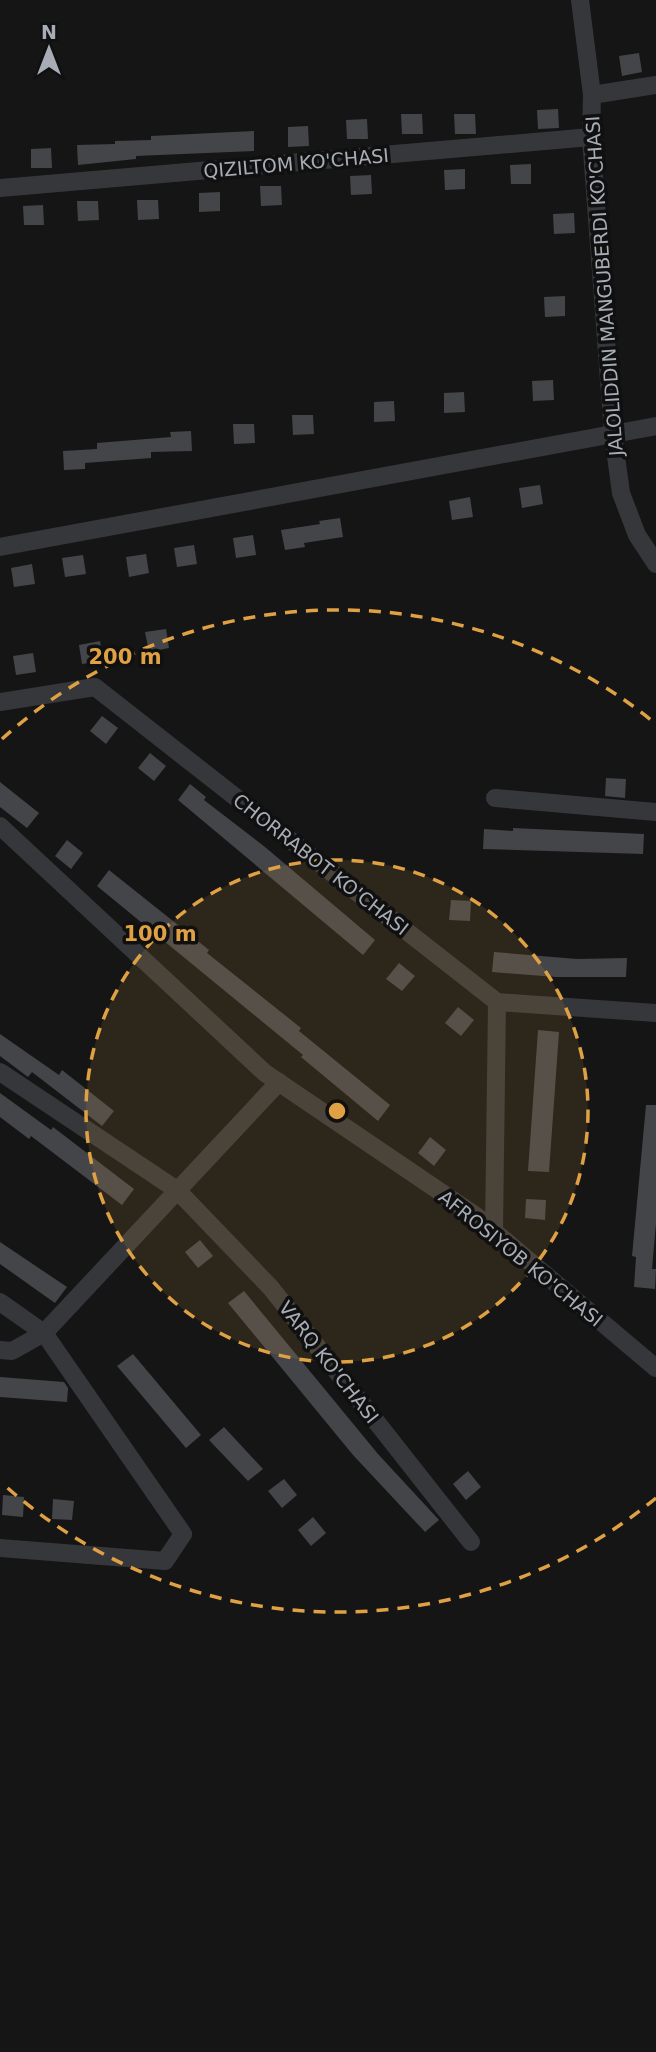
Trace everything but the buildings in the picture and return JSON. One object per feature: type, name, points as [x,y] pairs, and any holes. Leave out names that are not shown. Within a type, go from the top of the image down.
[{"type":"street","name":"JALOLIDDIN MANGUBERDI KO'CHASI","points":[[580,0],[592,95],[591,137],[613,434],[621,493],[638,535],[656,564]]},
{"type":"street","points":[[592,95],[656,85]]},
{"type":"street","name":"QIZILTOM KO'CHASI","points":[[0,188],[591,137]]},
{"type":"street","points":[[0,547],[656,426]]},
{"type":"street","name":"CHORRABOT KO'CHASI","points":[[0,702],[95,687],[497,1002]]},
{"type":"street","points":[[495,798],[656,813]]},
{"type":"street","name":"AFROSIYOB KO'CHASI","points":[[0,826],[279,1082],[494,1231],[656,1368]]},
{"type":"street","points":[[494,1231],[497,1002],[656,1013]]},
{"type":"street","name":"VARQ KO'CHASI","points":[[0,1072],[177,1190],[271,1288],[471,1542]]},
{"type":"street","points":[[0,1350],[12,1351],[44,1333],[279,1082]]},
{"type":"street","points":[[0,1302],[44,1333],[183,1534],[165,1561],[0,1548]]}]
